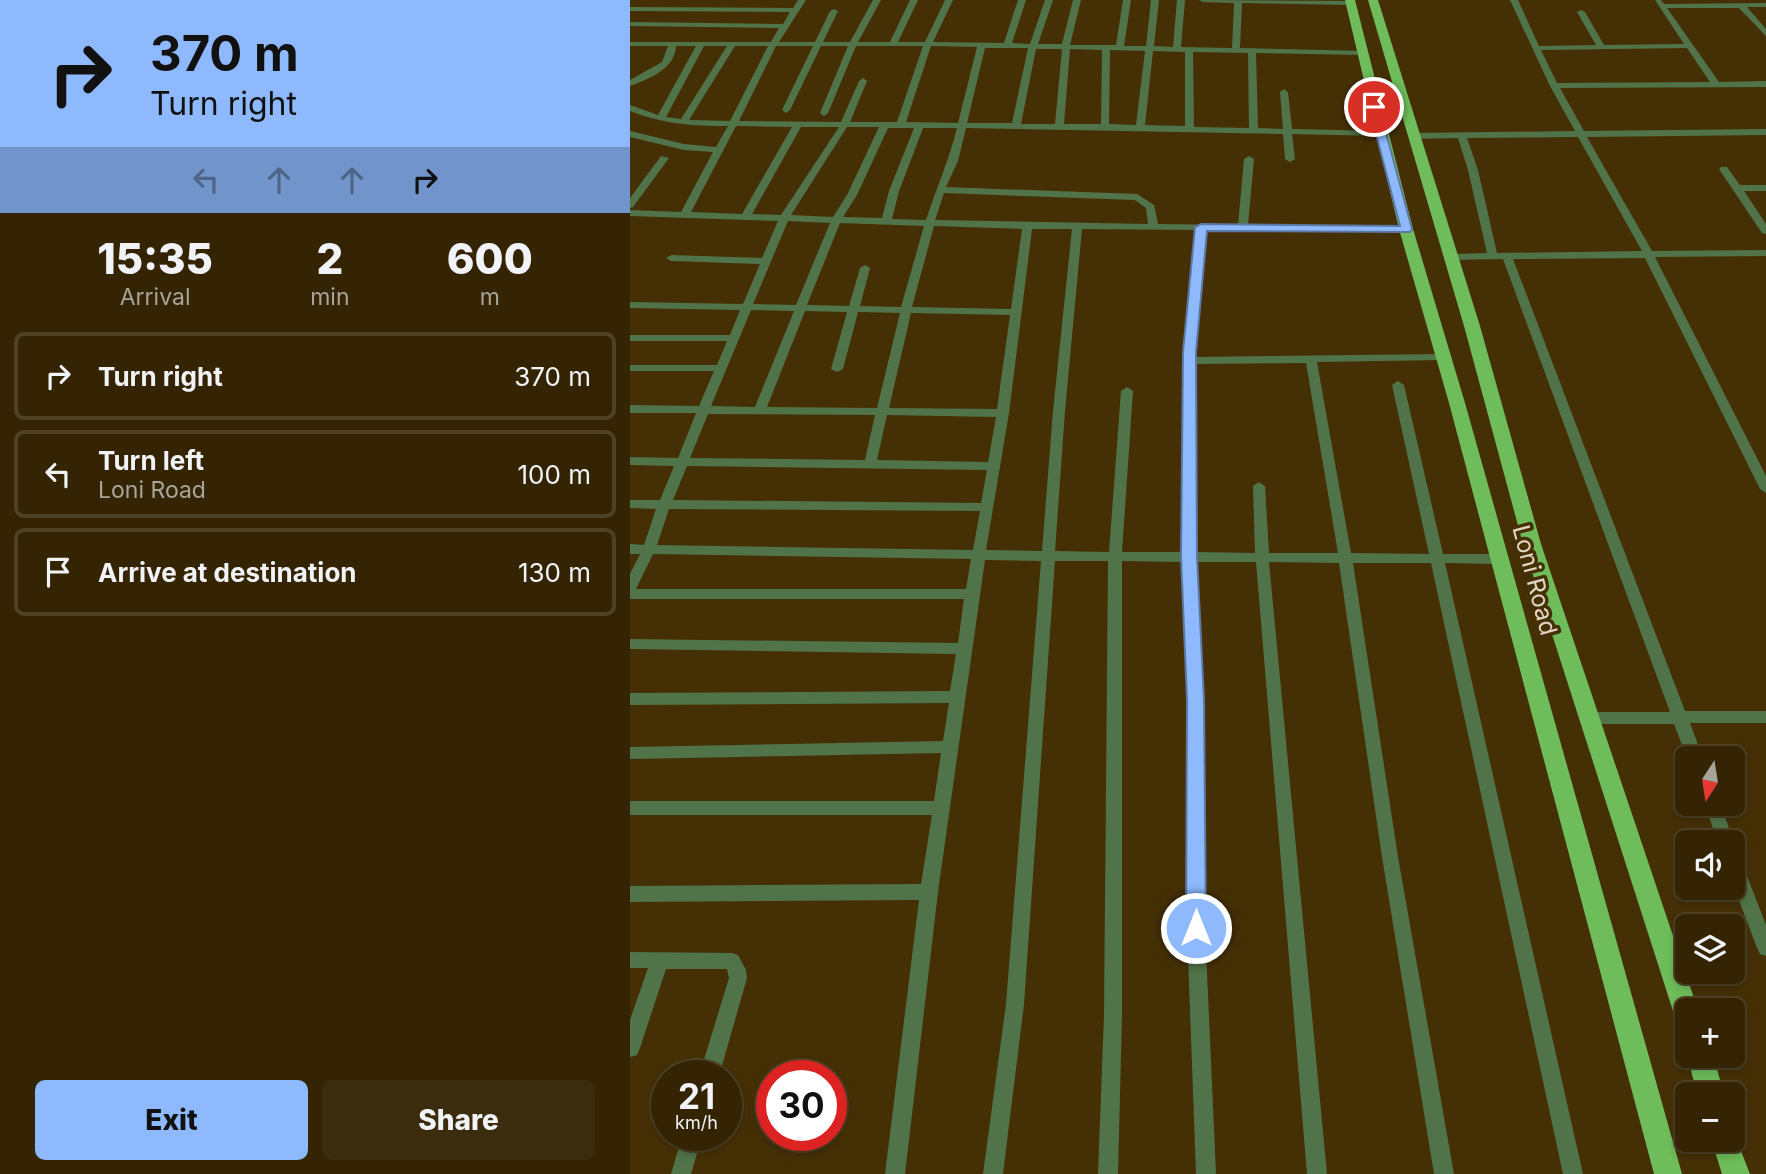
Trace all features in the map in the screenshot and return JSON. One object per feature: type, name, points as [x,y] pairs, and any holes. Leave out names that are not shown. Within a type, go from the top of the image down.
[{"type":"highway","name":"Loni Road","points":[[1373,0],[1415,136],[1532,544],[1682,998]]},
{"type":"highway","name":"Loni Road","points":[[1350,1],[1406,229],[1668,1174]]},
{"type":"highway","points":[[1729,1152],[1736,1174]]},
{"type":"street","points":[[644,44],[680,0]]},
{"type":"street","points":[[685,214],[773,44],[802,0]]},
{"type":"street","points":[[824,113],[853,44],[877,0]]},
{"type":"street","points":[[893,44],[914,0]]},
{"type":"street","points":[[901,124],[928,44],[948,0]]},
{"type":"street","points":[[1007,45],[1022,0]]},
{"type":"street","points":[[1016,126],[1033,46],[1049,0]]},
{"type":"street","points":[[1059,127],[1066,46],[1077,0]]},
{"type":"street","points":[[1120,48],[1127,0]]},
{"type":"street","points":[[1140,129],[1155,0]]},
{"type":"street","points":[[1177,49],[1181,0]]},
{"type":"street","points":[[1203,0],[1350,1]]},
{"type":"street","points":[[1514,0],[1554,86],[1649,255],[1766,489]]},
{"type":"street","points":[[1236,50],[1238,1]]},
{"type":"street","points":[[1659,3],[1766,5]]},
{"type":"street","points":[[1659,3],[1716,84]]},
{"type":"street","points":[[1742,6],[1766,34]]},
{"type":"street","points":[[630,9],[795,10]]},
{"type":"street","points":[[786,110],[834,11]]},
{"type":"street","points":[[1581,12],[1601,47]]},
{"type":"street","points":[[630,24],[785,26]]},
{"type":"street","points":[[660,118],[702,43]]},
{"type":"street","points":[[683,122],[733,43]]},
{"type":"street","points":[[630,44],[928,44],[1361,53]]},
{"type":"street","points":[[630,83],[667,63],[672,55],[672,44]]},
{"type":"street","points":[[870,464],[905,310],[940,190],[953,161],[982,45]]},
{"type":"street","points":[[1536,48],[1690,46]]},
{"type":"street","points":[[1105,127],[1106,47]]},
{"type":"street","points":[[1189,49],[1190,130]]},
{"type":"street","points":[[1252,50],[1254,131]]},
{"type":"street","points":[[630,588],[649,549],[664,505],[784,218],[845,124],[863,81]]},
{"type":"street","points":[[1554,86],[1766,84]]},
{"type":"street","points":[[1284,92],[1290,159]]},
{"type":"street","points":[[630,108],[683,122],[1105,127],[1381,134]]},
{"type":"street","points":[[746,216],[798,124]]},
{"type":"street","points":[[761,409],[836,220],[852,195],[885,124]]},
{"type":"street","points":[[886,221],[894,191],[920,125]]},
{"type":"street","points":[[1415,136],[1766,132]]},
{"type":"street","points":[[630,134],[684,148],[720,150]]},
{"type":"street","points":[[1462,136],[1473,170],[1493,257]]},
{"type":"street","points":[[630,205],[664,159]]},
{"type":"street","points":[[1243,228],[1249,159]]},
{"type":"street","points":[[1724,169],[1766,231]]},
{"type":"street","points":[[1736,188],[1766,188]]},
{"type":"street","points":[[940,190],[1137,197],[1150,207],[1153,227]]},
{"type":"street","points":[[630,213],[1027,226],[1406,229]]},
{"type":"street","points":[[895,1174],[929,892],[972,594],[1003,413],[1027,226]]},
{"type":"street","points":[[993,1174],[1015,1004],[1077,226]]},
{"type":"street","points":[[1201,227],[1189,361],[1189,557],[1195,700],[1196,928],[1206,1174]]},
{"type":"street","points":[[1450,257],[1766,253]]},
{"type":"street","points":[[1507,257],[1690,746]]},
{"type":"street","points":[[671,258],[766,261]]},
{"type":"street","points":[[837,369],[865,268]]},
{"type":"street","points":[[630,305],[1016,312]]},
{"type":"street","points":[[630,338],[734,338]]},
{"type":"street","points":[[1189,361],[1443,357]]},
{"type":"street","points":[[1311,359],[1345,557],[1390,858],[1444,1174]]},
{"type":"street","points":[[630,368],[722,368]]},
{"type":"street","points":[[1398,385],[1439,559],[1488,795],[1573,1174]]},
{"type":"street","points":[[1108,1174],[1113,1015],[1115,557],[1127,391]]},
{"type":"street","points":[[630,409],[1003,413]]},
{"type":"street","points":[[630,461],[994,466]]},
{"type":"street","points":[[1259,486],[1262,557],[1317,1174]]},
{"type":"street","points":[[630,504],[988,507]]},
{"type":"street","points":[[630,549],[1115,557],[1499,559]]},
{"type":"street","points":[[630,594],[972,594]]},
{"type":"street","points":[[630,644],[965,649]]},
{"type":"street","points":[[630,699],[958,697]]},
{"type":"street","points":[[1590,718],[1766,717]]},
{"type":"street","points":[[630,753],[950,747]]},
{"type":"street","points":[[630,807],[942,808]]},
{"type":"street","points":[[1745,888],[1762,927],[1766,947]]},
{"type":"street","points":[[630,894],[929,892]]},
{"type":"street","points":[[630,960],[732,961],[738,978],[714,1060]]},
{"type":"street","points":[[630,1048],[660,960]]},
{"type":"street","points":[[681,1174],[688,1151]]},
{"type":"route","points":[[1196,928],[1195,700],[1189,557],[1189,352],[1201,227],[1406,229],[1374,107]]}]
